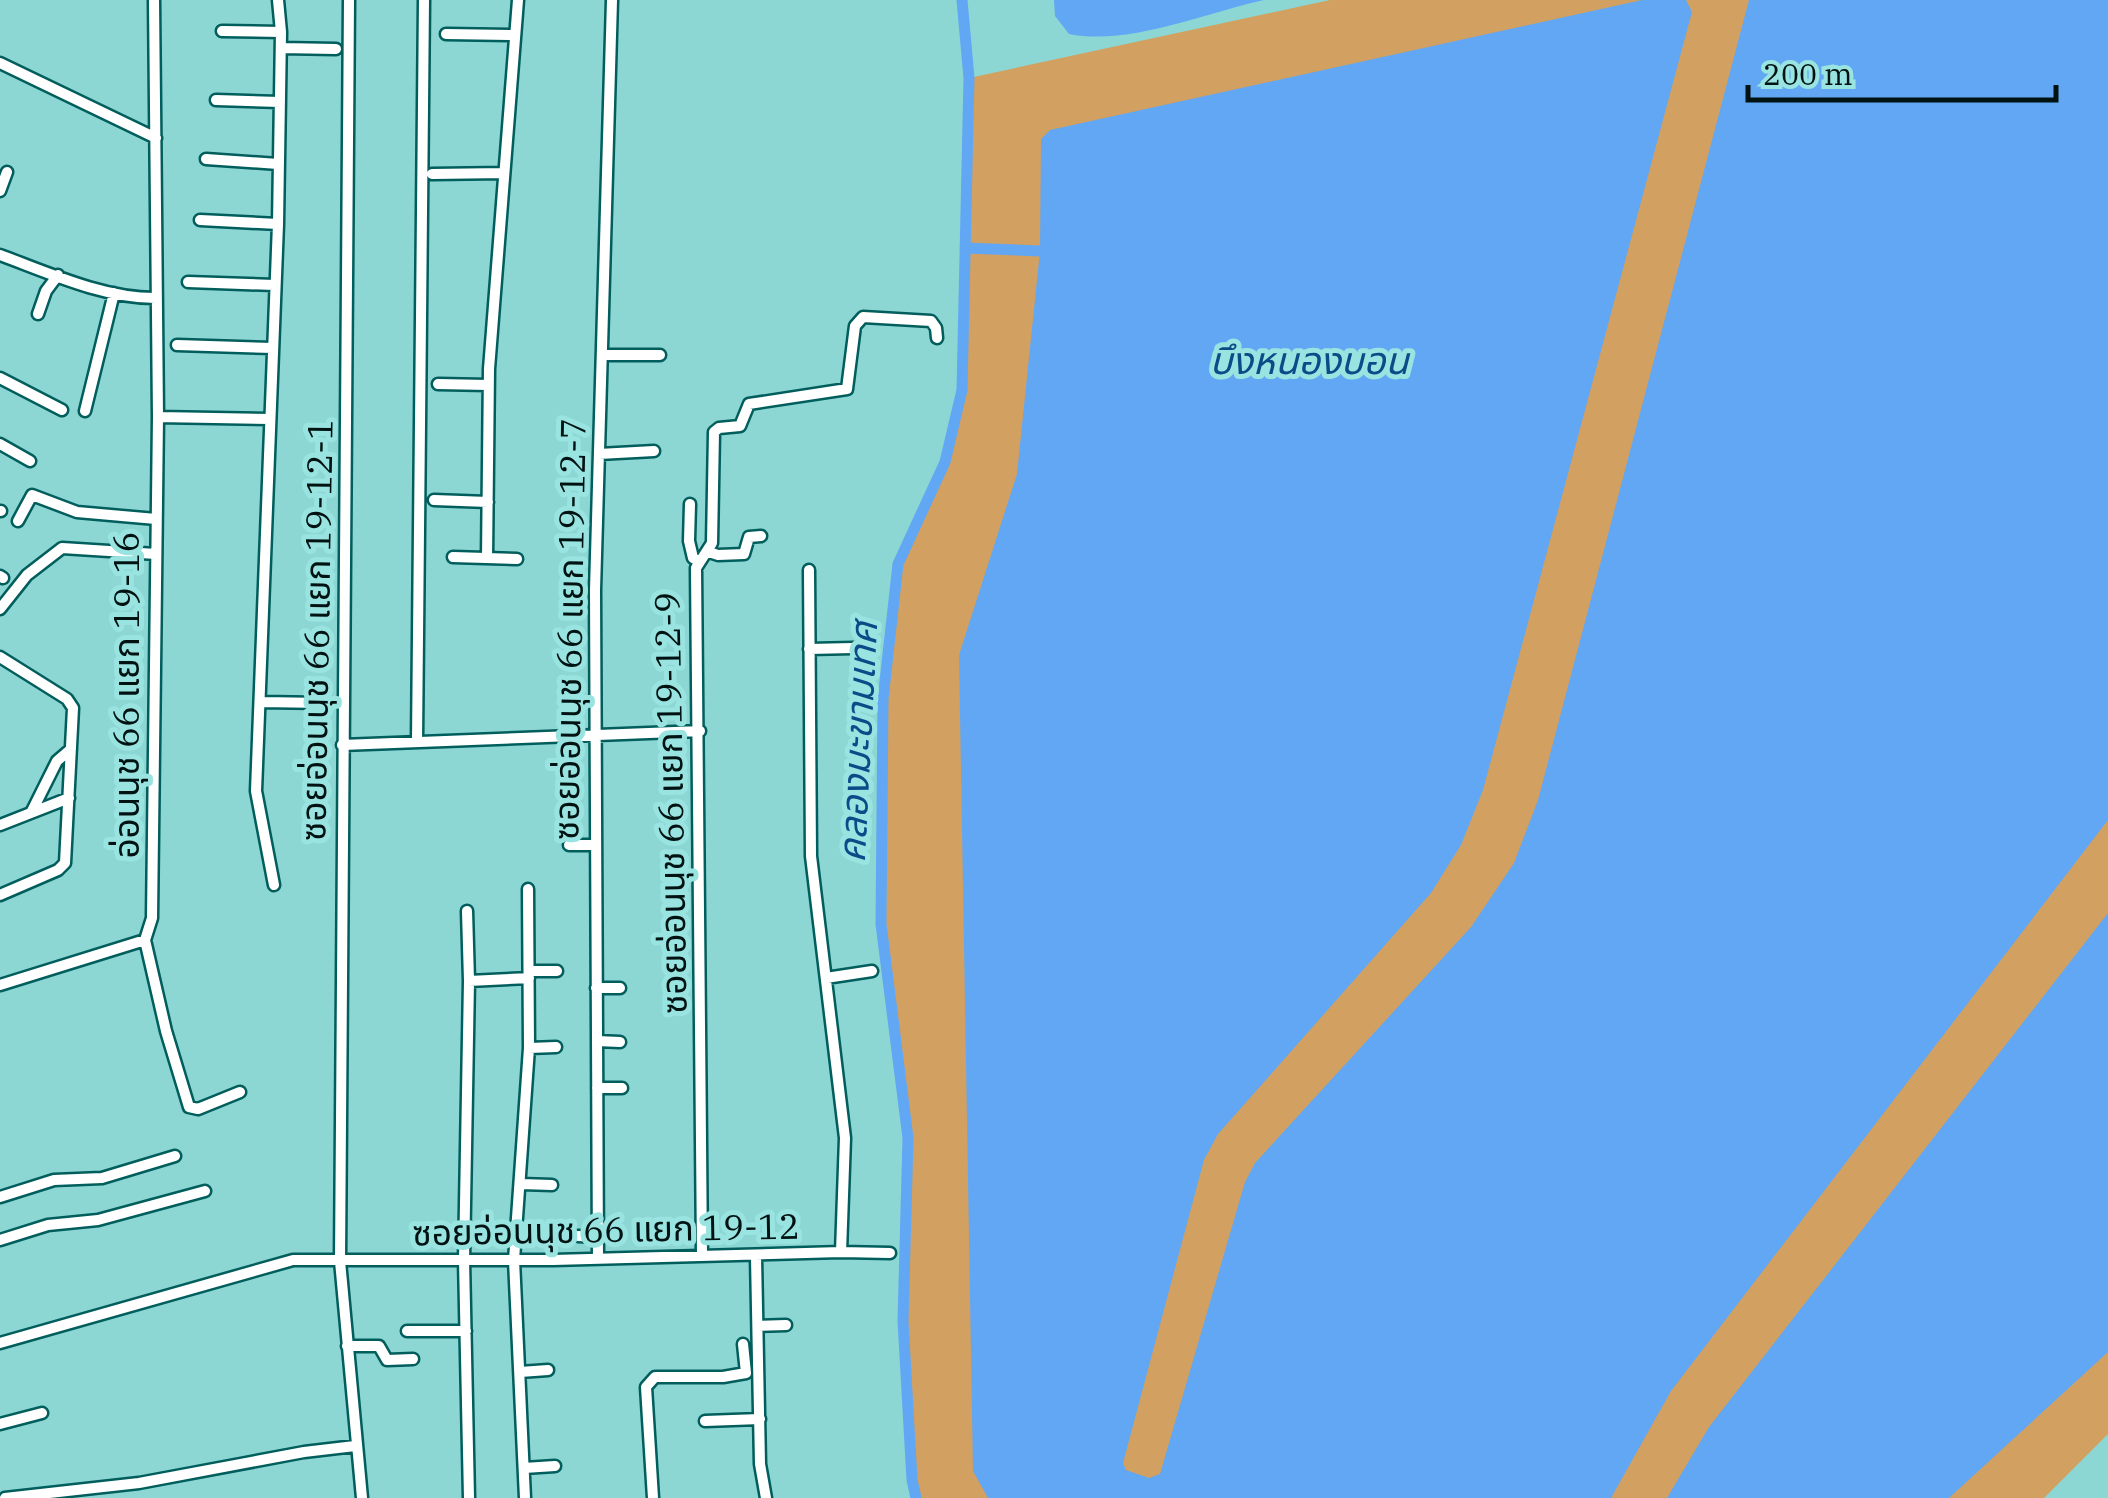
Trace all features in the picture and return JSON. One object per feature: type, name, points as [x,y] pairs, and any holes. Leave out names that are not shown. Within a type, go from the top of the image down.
[{"type":"street","name":"อ่อนนุช 66 แยก 19-16","points":[[145,940],[152,918],[158,417],[154,0]]},
{"type":"street","points":[[274,885],[257,809],[278,224],[278,0]]},
{"type":"street","name":"ซอยอ่อนนุช 66 แยก 19-12-1","points":[[350,0],[340,1261],[362,1498]]},
{"type":"street","points":[[417,742],[424,0]]},
{"type":"street","points":[[487,558],[488,385],[518,0]]},
{"type":"street","name":"ซอยอ่อนนุช 66 แยก 19-12-7","points":[[598,1259],[594,736],[612,0]]},
{"type":"street","points":[[222,31],[281,32]]},
{"type":"street","points":[[446,34],[515,35]]},
{"type":"street","points":[[281,48],[336,49]]},
{"type":"street","points":[[0,63],[156,138]]},
{"type":"street","points":[[216,100],[280,102]]},
{"type":"street","points":[[206,159],[278,164]]},
{"type":"street","points":[[0,191],[6,172]]},
{"type":"street","points":[[432,174],[504,173]]},
{"type":"street","points":[[200,220],[278,224]]},
{"type":"street","points":[[0,255],[125,298],[155,298]]},
{"type":"street","points":[[38,314],[46,291],[58,276]]},
{"type":"street","points":[[188,282],[274,285]]},
{"type":"street","points":[[85,411],[114,293]]},
{"type":"street","name":"ซอยอ่อนนุช 66 แยก 19-12-9","points":[[702,1256],[698,561],[709,552],[712,542],[716,430],[740,426],[749,404],[847,390],[854,326],[863,317],[931,321],[937,338]]},
{"type":"street","points":[[177,344],[273,348]]},
{"type":"street","points":[[602,355],[660,355]]},
{"type":"street","points":[[0,378],[62,410]]},
{"type":"street","points":[[438,384],[488,385]]},
{"type":"street","points":[[158,417],[270,418]]},
{"type":"street","points":[[0,444],[30,461]]},
{"type":"street","points":[[599,454],[654,450]]},
{"type":"street","points":[[18,522],[32,495],[77,512],[156,520]]},
{"type":"street","points":[[434,500],[488,502]]},
{"type":"street","points":[[690,504],[690,549],[698,561]]},
{"type":"street","points":[[709,552],[744,554],[749,537],[760,536]]},
{"type":"street","points":[[0,609],[27,575],[62,548],[156,554]]},
{"type":"street","points":[[453,557],[517,559]]},
{"type":"street","name":"ซอยอ่อนนุช 66 แยก 19-12","points":[[0,1343],[279,1262],[756,1257],[840,1252],[846,1138],[811,856],[808,570]]},
{"type":"street","points":[[809,649],[853,648]]},
{"type":"street","points":[[0,657],[70,703],[71,749],[63,867],[0,895]]},
{"type":"street","points":[[261,702],[324,703]]},
{"type":"street","points":[[342,746],[700,731]]},
{"type":"street","points":[[31,813],[58,761],[71,749]]},
{"type":"street","points":[[0,824],[69,798]]},
{"type":"street","points":[[569,846],[595,846]]},
{"type":"street","points":[[524,1498],[514,1260],[530,1048],[528,890]]},
{"type":"street","points":[[467,911],[464,1260],[468,1498]]},
{"type":"street","points":[[0,984],[145,940],[189,1107],[198,1109],[240,1092]]},
{"type":"street","points":[[826,978],[872,970]]},
{"type":"street","points":[[469,981],[557,971]]},
{"type":"street","points":[[596,988],[620,988]]},
{"type":"street","points":[[597,1041],[620,1042]]},
{"type":"street","points":[[530,1048],[556,1047]]},
{"type":"street","points":[[597,1088],[622,1088]]},
{"type":"street","points":[[0,1196],[54,1180],[118,1175],[175,1156]]},
{"type":"street","points":[[521,1184],[552,1185]]},
{"type":"street","points":[[0,1240],[48,1224],[98,1220],[205,1191]]},
{"type":"street","points":[[578,1236],[598,1237]]},
{"type":"street","points":[[840,1252],[890,1253]]},
{"type":"street","points":[[756,1257],[760,1464],[766,1498]]},
{"type":"street","points":[[758,1326],[786,1325]]},
{"type":"street","points":[[407,1331],[466,1331]]},
{"type":"street","points":[[653,1498],[646,1386],[654,1377],[724,1377],[746,1373],[743,1344]]},
{"type":"street","points":[[347,1346],[379,1346],[387,1360],[413,1359]]},
{"type":"street","points":[[520,1372],[548,1370]]},
{"type":"street","points":[[0,1424],[42,1413]]},
{"type":"street","points":[[704,1421],[760,1419]]},
{"type":"street","points":[[5,1498],[139,1483],[355,1446]]},
{"type":"street","points":[[524,1468],[555,1466]]},
{"type":"shaded area","name":"บึงหนองบอน","points":[[1330,0],[2108,0],[2108,1434],[2044,1498],[916,1498],[903,1321],[907,1138],[881,924],[883,699],[898,564],[945,462],[962,390],[969,78]]},
{"type":"water","points":[[1054,0],[1264,0],[1141,32],[1092,37],[1069,34],[1055,16]]},
{"type":"water","name":"บึงหนองบอน","points":[[1642,0],[1686,0],[1692,12],[1483,790],[1461,845],[1431,893],[1218,1134],[1204,1160],[1123,1463],[1126,1470],[1149,1478],[1160,1474],[1245,1182],[1255,1163],[1471,927],[1514,863],[1538,800],[1749,0],[2108,0],[2108,820],[1671,1391],[1611,1498],[988,1498],[973,1471],[959,655],[1017,474],[1040,251],[1041,139],[1050,130]]},
{"type":"water","points":[[2108,913],[2108,1352],[1949,1498],[1667,1498],[1709,1427]]},
{"type":"waterway","name":"คลองมะขามเทศ","points":[[916,1498],[903,1321],[908,1138],[881,924],[883,699],[898,564],[945,462],[962,390],[969,78],[962,0]]},
{"type":"waterway","points":[[965,248],[1040,251]]}]
